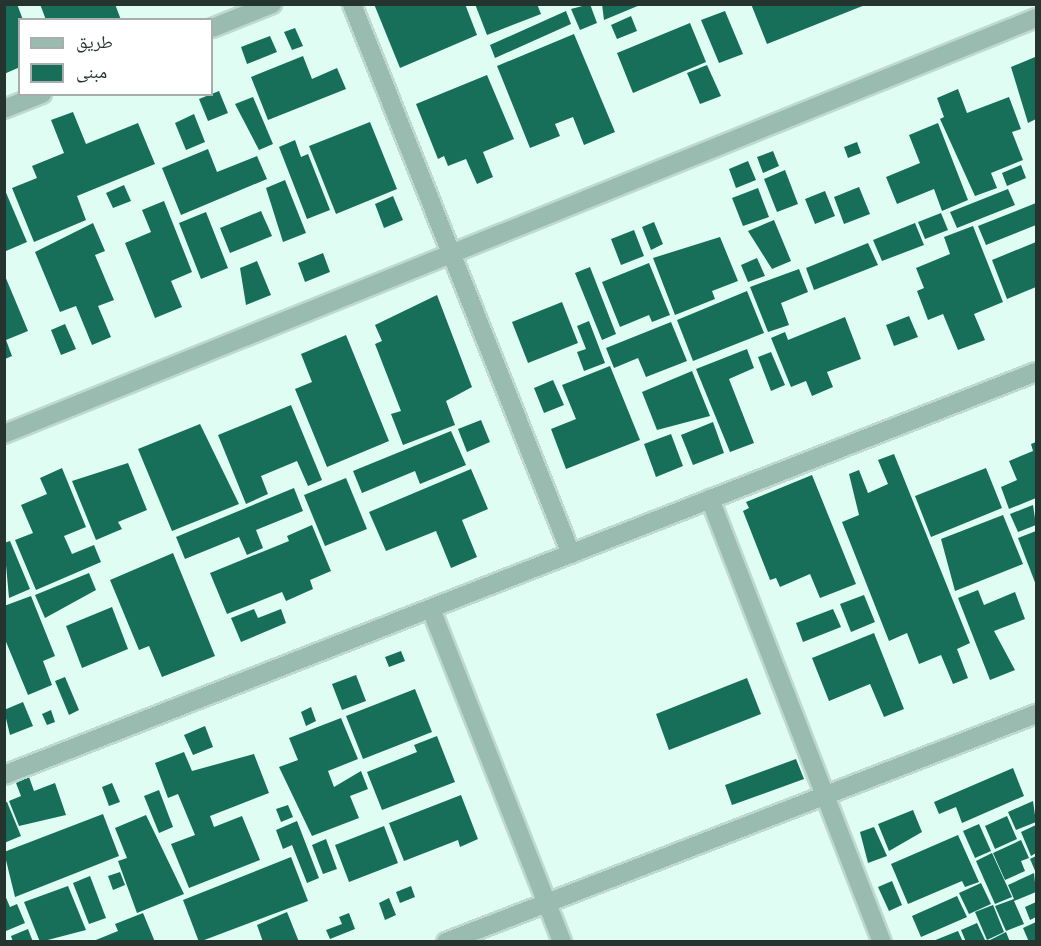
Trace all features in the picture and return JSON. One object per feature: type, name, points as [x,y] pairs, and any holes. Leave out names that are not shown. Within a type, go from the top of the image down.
[{"type":"street","points":[[213,28],[272,4]]},
{"type":"street","points":[[352,4],[454,254],[571,554]]},
{"type":"street","points":[[4,434],[1036,18]]},
{"type":"street","points":[[4,109],[37,96]]},
{"type":"street","points":[[4,775],[1036,372]]},
{"type":"street","points":[[710,499],[882,942]]},
{"type":"street","points":[[431,609],[562,942]]},
{"type":"street","points":[[446,942],[827,799],[1036,714]]},
{"type":"building","points":[[4,4],[17,4],[22,18],[18,18],[18,68],[4,74]]},
{"type":"building","points":[[40,4],[115,4],[120,18],[45,18]]},
{"type":"building","points":[[374,4],[465,4],[477,35],[400,68]]},
{"type":"building","points":[[475,4],[537,4],[541,14],[487,35]]},
{"type":"building","points":[[590,4],[597,23],[580,30],[571,9]]},
{"type":"building","points":[[602,4],[640,4],[640,5],[604,20]]},
{"type":"building","points":[[751,4],[865,4],[865,5],[767,44]]},
{"type":"building","points":[[566,11],[571,24],[495,58],[490,45]]},
{"type":"building","points":[[725,11],[743,54],[719,63],[701,20]]},
{"type":"building","points":[[631,16],[637,31],[617,39],[611,25]]},
{"type":"building","points":[[690,23],[706,62],[633,93],[617,53]]},
{"type":"building","points":[[295,28],[303,46],[292,50],[284,32]]},
{"type":"building","points":[[574,34],[615,132],[584,145],[573,117],[555,124],[560,136],[530,148],[497,66]]},
{"type":"building","points":[[270,36],[277,52],[247,64],[241,47]]},
{"type":"building","points":[[303,56],[312,79],[337,68],[346,89],[268,120],[251,77]]},
{"type":"building","points":[[1035,57],[1036,119],[1028,123],[1011,67]]},
{"type":"building","points":[[707,65],[721,96],[700,104],[687,73]]},
{"type":"building","points":[[487,75],[514,139],[483,152],[493,177],[477,184],[466,159],[448,166],[444,156],[438,159],[416,104]]},
{"type":"building","points":[[958,89],[967,113],[1009,97],[1021,129],[1012,132],[1023,160],[991,173],[997,188],[975,196],[940,119],[944,117],[937,98]]},
{"type":"building","points":[[219,91],[228,113],[208,121],[199,99],[213,96],[213,93]]},
{"type":"building","points":[[253,97],[273,144],[259,150],[235,104]]},
{"type":"building","points":[[73,112],[86,144],[138,123],[155,164],[77,196],[86,220],[34,242],[12,188],[37,178],[32,166],[64,153],[51,120]]},
{"type":"building","points":[[194,114],[205,142],[186,150],[175,123]]},
{"type":"building","points":[[370,122],[397,189],[336,214],[309,146]]},
{"type":"building","points":[[938,123],[968,200],[942,211],[934,189],[897,204],[886,177],[920,163],[909,135]]},
{"type":"building","points":[[295,140],[301,157],[308,154],[330,210],[307,219],[279,147]]},
{"type":"building","points":[[857,142],[861,153],[848,158],[844,147]]},
{"type":"building","points":[[208,149],[217,172],[257,156],[267,179],[181,215],[162,168]]},
{"type":"building","points":[[773,151],[779,166],[763,173],[757,157]]},
{"type":"building","points":[[748,161],[756,180],[736,188],[729,169]]},
{"type":"building","points":[[1021,165],[1026,178],[1007,186],[1002,173]]},
{"type":"building","points":[[785,170],[798,204],[777,212],[764,179]]},
{"type":"building","points":[[285,180],[306,233],[283,242],[266,188]]},
{"type":"building","points":[[124,185],[131,201],[113,208],[106,193]]},
{"type":"building","points":[[859,187],[870,214],[844,224],[834,197]]},
{"type":"building","points":[[4,188],[27,242],[6,251],[4,246]]},
{"type":"building","points":[[758,188],[769,217],[743,226],[732,198]]},
{"type":"building","points":[[1008,189],[1015,205],[957,228],[950,212]]},
{"type":"building","points":[[825,191],[835,216],[815,224],[805,199]]},
{"type":"building","points":[[393,196],[403,220],[384,228],[375,204]]},
{"type":"building","points":[[164,201],[192,272],[171,281],[182,307],[155,318],[125,243],[151,232],[142,210]]},
{"type":"building","points":[[1036,203],[1036,225],[986,245],[978,226]]},
{"type":"building","points":[[261,211],[272,236],[230,253],[220,228]]},
{"type":"building","points":[[206,212],[228,268],[201,279],[179,223]]},
{"type":"building","points":[[941,213],[948,230],[925,239],[918,222]]},
{"type":"building","points":[[774,220],[791,261],[772,269],[748,231]]},
{"type":"building","points":[[654,222],[663,244],[651,250],[642,227]]},
{"type":"building","points":[[93,223],[105,251],[95,255],[114,300],[98,306],[111,337],[92,345],[76,306],[60,312],[35,252]]},
{"type":"building","points":[[915,223],[924,245],[882,261],[873,240]]},
{"type":"building","points":[[973,226],[1003,302],[974,314],[985,340],[958,350],[943,314],[928,320],[917,291],[924,288],[916,268],[950,254],[944,237]]},
{"type":"building","points":[[634,230],[644,256],[621,265],[611,239]]},
{"type":"building","points":[[720,237],[738,281],[712,291],[715,299],[675,315],[653,258]]},
{"type":"building","points":[[1036,242],[1036,287],[1007,299],[992,260]]},
{"type":"building","points":[[868,243],[878,265],[814,290],[806,268]]},
{"type":"building","points":[[323,253],[330,272],[305,282],[298,263]]},
{"type":"building","points":[[757,258],[765,276],[748,282],[741,265]]},
{"type":"building","points":[[257,261],[271,295],[246,305],[240,268]]},
{"type":"building","points":[[649,263],[670,315],[652,322],[649,315],[620,327],[602,282]]},
{"type":"building","points":[[590,267],[616,334],[602,340],[575,273]]},
{"type":"building","points":[[799,269],[808,292],[781,303],[789,325],[768,332],[750,287]]},
{"type":"building","points":[[5,276],[28,331],[6,340],[12,356],[5,359]]},
{"type":"building","points":[[747,291],[764,333],[693,361],[677,320]]},
{"type":"building","points":[[437,295],[472,387],[446,401],[455,425],[403,445],[391,414],[401,411],[375,344],[382,341],[375,325]]},
{"type":"building","points":[[562,302],[578,343],[528,363],[512,322]]},
{"type":"building","points":[[909,316],[918,337],[894,346],[886,325]]},
{"type":"building","points":[[845,317],[861,359],[827,372],[833,387],[812,396],[806,381],[791,387],[771,338],[785,332],[788,340]]},
{"type":"building","points":[[589,321],[605,363],[584,371],[577,352],[586,349],[577,326]]},
{"type":"building","points":[[671,322],[687,361],[646,377],[638,358],[614,368],[606,348]]},
{"type":"building","points":[[65,324],[76,349],[61,355],[51,330]]},
{"type":"building","points":[[346,335],[389,441],[327,467],[295,389],[312,382],[301,354]]},
{"type":"building","points":[[747,349],[754,368],[729,379],[754,443],[730,452],[696,369]]},
{"type":"building","points":[[771,352],[785,385],[771,391],[758,357]]},
{"type":"building","points":[[610,366],[640,440],[566,469],[551,429],[576,419],[562,385]]},
{"type":"building","points":[[692,371],[710,416],[657,430],[642,392]]},
{"type":"building","points":[[553,380],[564,405],[544,413],[534,388]]},
{"type":"building","points":[[291,405],[322,480],[308,486],[297,461],[261,476],[268,494],[246,504],[218,435]]},
{"type":"building","points":[[481,420],[490,442],[467,452],[458,429]]},
{"type":"building","points":[[713,422],[724,453],[693,465],[681,435]]},
{"type":"building","points":[[200,424],[239,504],[172,531],[138,449]]},
{"type":"building","points":[[451,431],[466,465],[420,484],[415,471],[362,493],[353,471]]},
{"type":"building","points":[[671,434],[683,466],[656,477],[644,444]]},
{"type":"building","points":[[1036,442],[1036,498],[1009,509],[1001,487],[1017,480],[1009,461],[1033,451],[1031,444]]},
{"type":"building","points":[[894,454],[970,643],[957,649],[968,678],[953,684],[941,655],[919,664],[907,633],[889,641],[842,522],[859,515],[849,474],[859,470],[868,493],[888,484],[878,460]]},
{"type":"building","points":[[128,463],[147,510],[118,522],[122,529],[96,540],[72,481]]},
{"type":"building","points":[[62,468],[86,527],[64,536],[72,554],[94,545],[101,562],[36,590],[15,540],[33,533],[21,505],[47,494],[40,478]]},
{"type":"building","points":[[986,468],[1002,508],[931,537],[915,496]]},
{"type":"building","points":[[471,469],[488,509],[462,520],[477,557],[451,568],[436,531],[386,551],[369,512]]},
{"type":"building","points":[[812,475],[856,584],[820,598],[810,574],[780,587],[776,578],[770,580],[743,511],[749,508],[746,502]]},
{"type":"building","points":[[346,478],[367,529],[325,546],[304,495]]},
{"type":"building","points":[[294,488],[303,511],[256,530],[263,548],[247,555],[239,537],[185,559],[176,537]]},
{"type":"building","points":[[1033,505],[1036,525],[1018,532],[1010,514]]},
{"type":"building","points":[[1003,515],[1023,564],[955,591],[941,539]]},
{"type":"building","points":[[312,525],[331,571],[310,580],[313,589],[286,601],[282,592],[227,614],[210,573],[289,541],[287,536]]},
{"type":"building","points":[[1036,531],[1036,585],[1018,538]]},
{"type":"building","points":[[10,541],[30,589],[9,598],[4,543]]},
{"type":"building","points":[[173,553],[215,656],[162,677],[149,646],[139,650],[110,580]]},
{"type":"building","points":[[89,573],[96,590],[45,618],[35,595]]},
{"type":"building","points":[[978,590],[984,605],[1015,592],[1025,619],[994,631],[1015,670],[990,680],[958,598]]},
{"type":"building","points":[[864,595],[875,622],[851,632],[840,604]]},
{"type":"building","points":[[31,596],[55,656],[43,661],[52,685],[28,695],[4,637],[4,606]]},
{"type":"building","points":[[112,607],[128,649],[82,668],[66,626]]},
{"type":"building","points":[[254,609],[258,618],[281,609],[286,623],[241,642],[231,618]]},
{"type":"building","points":[[833,609],[841,627],[803,642],[796,623]]},
{"type":"building","points":[[874,633],[904,709],[884,717],[870,684],[829,701],[812,658]]},
{"type":"building","points":[[401,651],[405,661],[389,667],[385,657]]},
{"type":"building","points":[[356,675],[366,701],[342,710],[332,684]]},
{"type":"building","points":[[65,677],[79,710],[69,715],[55,681]]},
{"type":"building","points":[[747,678],[761,714],[669,750],[656,714]]},
{"type":"building","points":[[415,689],[432,732],[363,759],[346,716]]},
{"type":"building","points":[[23,702],[33,726],[10,735],[4,710]]},
{"type":"building","points":[[311,707],[316,721],[306,726],[301,712]]},
{"type":"building","points":[[51,710],[55,722],[47,725],[42,714]]},
{"type":"building","points":[[341,718],[358,759],[328,771],[334,787],[361,771],[368,789],[350,796],[359,818],[312,836],[279,767],[298,760],[289,738]]},
{"type":"building","points":[[205,726],[213,747],[193,755],[184,735]]},
{"type":"building","points":[[437,736],[455,782],[382,810],[367,772],[417,752],[414,745]]},
{"type":"building","points":[[184,752],[192,771],[254,754],[269,793],[210,816],[214,827],[242,816],[260,860],[189,888],[171,844],[195,835],[178,794],[168,798],[155,763]]},
{"type":"building","points":[[796,759],[804,779],[732,805],[725,785]]},
{"type":"building","points":[[1013,768],[1024,796],[962,823],[956,807],[939,814],[934,802]]},
{"type":"building","points":[[29,777],[34,791],[55,783],[66,815],[19,826],[9,801],[21,796],[16,783]]},
{"type":"building","points":[[112,783],[120,802],[109,806],[102,787]]},
{"type":"building","points":[[159,790],[173,827],[159,833],[144,796]]},
{"type":"building","points":[[461,795],[478,839],[460,847],[458,840],[404,861],[389,823]]},
{"type":"building","points":[[1033,801],[1036,822],[1016,830],[1008,812]]},
{"type":"building","points":[[7,802],[21,836],[4,843],[4,803]]},
{"type":"building","points":[[288,805],[293,817],[281,822],[276,809]]},
{"type":"building","points":[[913,810],[922,832],[889,851],[878,824]]},
{"type":"building","points":[[103,814],[119,856],[15,897],[4,852]]},
{"type":"building","points":[[146,815],[184,894],[137,913],[118,861],[127,858],[115,828]]},
{"type":"building","points":[[1007,816],[1017,839],[995,849],[985,826]]},
{"type":"building","points":[[297,821],[319,878],[307,883],[292,845],[283,849],[276,830]]},
{"type":"building","points":[[979,824],[991,851],[975,858],[963,831]]},
{"type":"building","points":[[1036,825],[1036,853],[1031,856],[1021,832]]},
{"type":"building","points":[[384,826],[398,863],[349,882],[335,845]]},
{"type":"building","points":[[874,827],[887,856],[868,863],[860,832]]},
{"type":"building","points":[[958,835],[979,882],[965,887],[962,881],[908,904],[891,864]]},
{"type":"building","points":[[326,839],[337,869],[323,874],[312,845]]},
{"type":"building","points":[[1021,840],[1029,858],[1021,861],[1025,871],[1005,880],[993,853]]},
{"type":"building","points":[[992,853],[1012,897],[995,904],[976,861]]},
{"type":"building","points":[[1036,856],[1036,873],[1030,859]]},
{"type":"building","points":[[291,857],[308,901],[199,942],[183,900]]},
{"type":"building","points":[[120,872],[125,885],[113,890],[108,876]]},
{"type":"building","points":[[1034,873],[1036,892],[1014,901],[1024,924],[1006,931],[995,906],[1014,899],[1008,885]]},
{"type":"building","points":[[90,876],[106,918],[89,924],[73,883]]},
{"type":"building","points":[[892,881],[902,905],[889,911],[878,887]]},
{"type":"building","points":[[981,883],[991,904],[969,914],[959,893]]},
{"type":"building","points":[[68,886],[86,930],[40,942],[24,902]]},
{"type":"building","points":[[411,886],[415,897],[400,903],[396,892]]},
{"type":"building","points":[[4,893],[10,907],[17,904],[25,923],[6,931]]},
{"type":"building","points":[[957,896],[967,917],[921,937],[912,916]]},
{"type":"building","points":[[389,898],[396,915],[385,920],[379,903]]},
{"type":"building","points":[[1036,902],[1036,917],[1030,920],[1025,907]]},
{"type":"building","points":[[993,905],[1004,932],[987,940],[975,912]]},
{"type":"building","points":[[287,912],[299,942],[263,942],[257,925]]},
{"type":"building","points":[[143,913],[155,942],[91,942],[118,931],[115,924]]},
{"type":"building","points":[[349,913],[355,929],[330,939],[326,930],[342,924],[339,917]]},
{"type":"building","points":[[1036,922],[1036,942],[1029,942],[1023,928]]},
{"type":"building","points":[[977,923],[985,940],[966,942],[961,930]]},
{"type":"building","points":[[28,929],[33,942],[13,942],[11,936]]},
{"type":"building","points":[[958,931],[963,942],[933,942],[933,941]]},
{"type":"building","points":[[1006,932],[1010,942],[986,942]]}]
